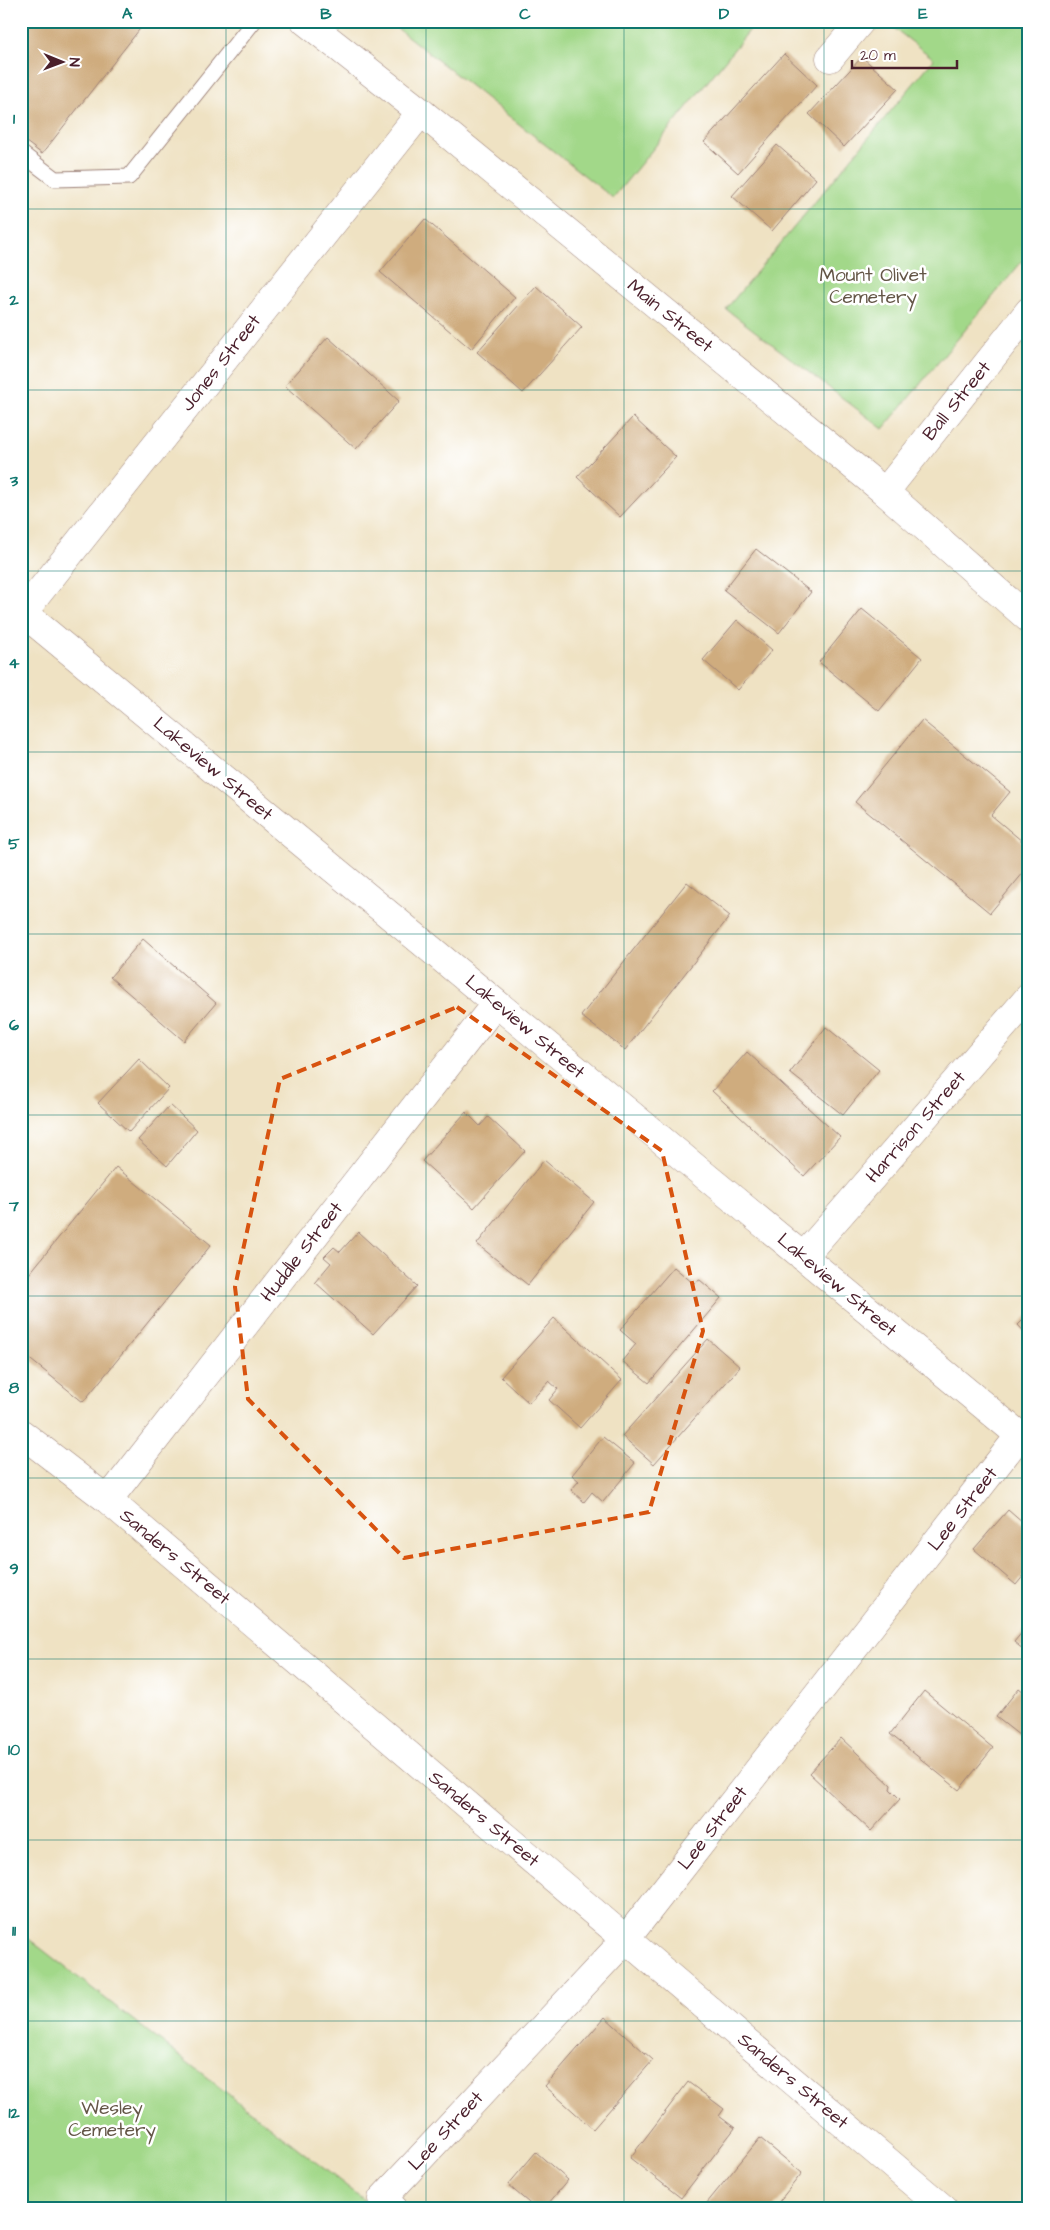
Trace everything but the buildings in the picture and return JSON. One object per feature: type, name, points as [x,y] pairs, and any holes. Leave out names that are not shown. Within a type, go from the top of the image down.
[{"type":"street","name":"Main Street","points":[[305,21],[421,112],[885,492],[1029,619]]},
{"type":"street","points":[[830,58],[861,21]]},
{"type":"street","name":"Jones Street","points":[[22,613],[421,112]]},
{"type":"street","name":"Ball Street","points":[[885,492],[1029,311]]},
{"type":"street","name":"Lakeview Street","points":[[22,613],[1024,1439]]},
{"type":"street","name":"Harrison Street","points":[[804,1257],[1029,997]]},
{"type":"street","name":"Huddle Street","points":[[108,1500],[496,1004]]},
{"type":"street","name":"Sanders Street","points":[[21,1433],[108,1500],[944,2209]]},
{"type":"street","name":"Lee Street","points":[[388,2204],[626,1939],[1024,1439]]},
{"type":"lane","points":[[21,153],[55,179],[129,177],[254,21]]},
{"type":"highlighted area","points":[[457,1007],[662,1151],[703,1331],[649,1512],[404,1558],[248,1399],[235,1287],[280,1079]]},
{"type":"green space","points":[[388,21],[757,21],[613,198]]},
{"type":"green space","name":"Mount Olivet Cemetery","points":[[885,21],[1029,21],[1029,253],[883,429],[726,309],[934,59]]},
{"type":"green space","name":"Wesley Cemetery","points":[[21,1933],[43,1950],[376,2209],[21,2209]]}]
